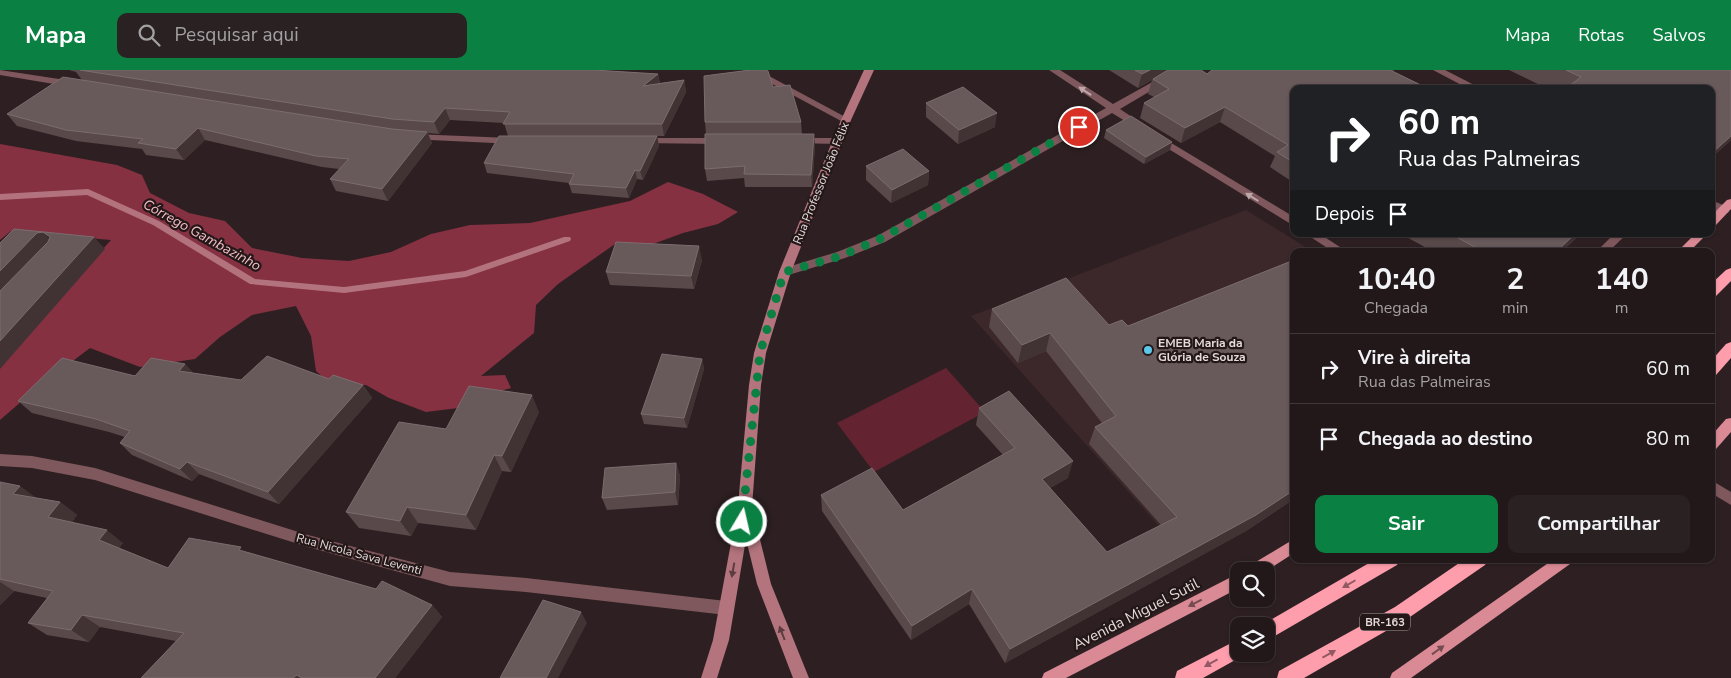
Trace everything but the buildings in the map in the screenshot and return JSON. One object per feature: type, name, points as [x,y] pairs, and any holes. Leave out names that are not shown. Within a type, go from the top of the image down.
[{"type":"highway","points":[[1715,288],[1731,273]]},
{"type":"highway","points":[[1715,366],[1731,348]]},
{"type":"highway","points":[[1275,627],[1384,563]]},
{"type":"highway","name":"BR-163","points":[[1286,678],[1401,613],[1473,563]]},
{"type":"highway","points":[[1184,678],[1230,653]]},
{"type":"main road","points":[[1715,219],[1728,206]]},
{"type":"main road","points":[[1686,248],[1698,237]]},
{"type":"main road","points":[[1715,441],[1731,424]]},
{"type":"main road","points":[[1268,562],[1290,548]]},
{"type":"main road","points":[[1399,678],[1558,563]]},
{"type":"main road","name":"Avenida Miguel Sutil","points":[[1050,678],[1230,585]]},
{"type":"street","points":[[751,70],[846,120]]},
{"type":"street","name":"Rua Professor João Félix","points":[[745,505],[760,353],[784,272],[846,120],[869,70]]},
{"type":"street","points":[[1054,70],[1112,109],[1290,220]]},
{"type":"street","points":[[784,272],[841,256],[882,238],[1181,70]]},
{"type":"street","points":[[1438,70],[1469,85]]},
{"type":"street","points":[[0,72],[78,85]]},
{"type":"street","points":[[398,136],[473,141],[522,141]]},
{"type":"street","points":[[631,141],[729,141]]},
{"type":"street","points":[[788,141],[838,141]]},
{"type":"street","points":[[1715,204],[1728,206]]},
{"type":"street","points":[[1317,237],[1335,248]]},
{"type":"street","points":[[1605,248],[1618,237]]},
{"type":"street","name":"Rua Nicola Sava Leventi","points":[[0,460],[32,462],[96,474],[308,541],[450,579],[526,585],[726,608]]},
{"type":"street","points":[[1715,489],[1731,499]]},
{"type":"street","points":[[709,678],[721,640],[745,505]]},
{"type":"street","points":[[745,505],[764,584],[801,678]]},
{"type":"shaded area","points":[[0,144],[117,165],[142,175],[150,193],[189,213],[225,221],[252,248],[302,258],[349,261],[391,252],[431,234],[470,225],[530,223],[630,201],[668,182],[703,194],[738,212],[718,224],[683,233],[653,244],[615,244],[558,284],[536,305],[534,333],[481,376],[505,375],[511,388],[472,399],[458,408],[426,412],[389,398],[366,385],[330,384],[316,371],[311,336],[296,306],[252,315],[220,337],[195,359],[140,367],[90,348],[37,388],[0,420],[0,364],[111,240],[11,231],[0,240]]},
{"type":"shaded area","name":"EMEB Maria da Glória de Souza","points":[[1246,210],[1307,248],[1290,248],[1290,389],[1166,534],[971,316]]},
{"type":"shaded area","points":[[946,368],[985,412],[874,472],[837,423]]},
{"type":"waterway","name":"Córrego Gambazinho","points":[[0,197],[88,192],[156,223],[253,282],[344,290],[466,274],[567,239]]},
{"type":"place","name":"EMEB Maria da Glória de Souza","points":[[1148,350]]},
{"type":"route","points":[[742,522],[755,384],[760,353],[784,272],[841,256],[882,238],[1079,127]]}]
